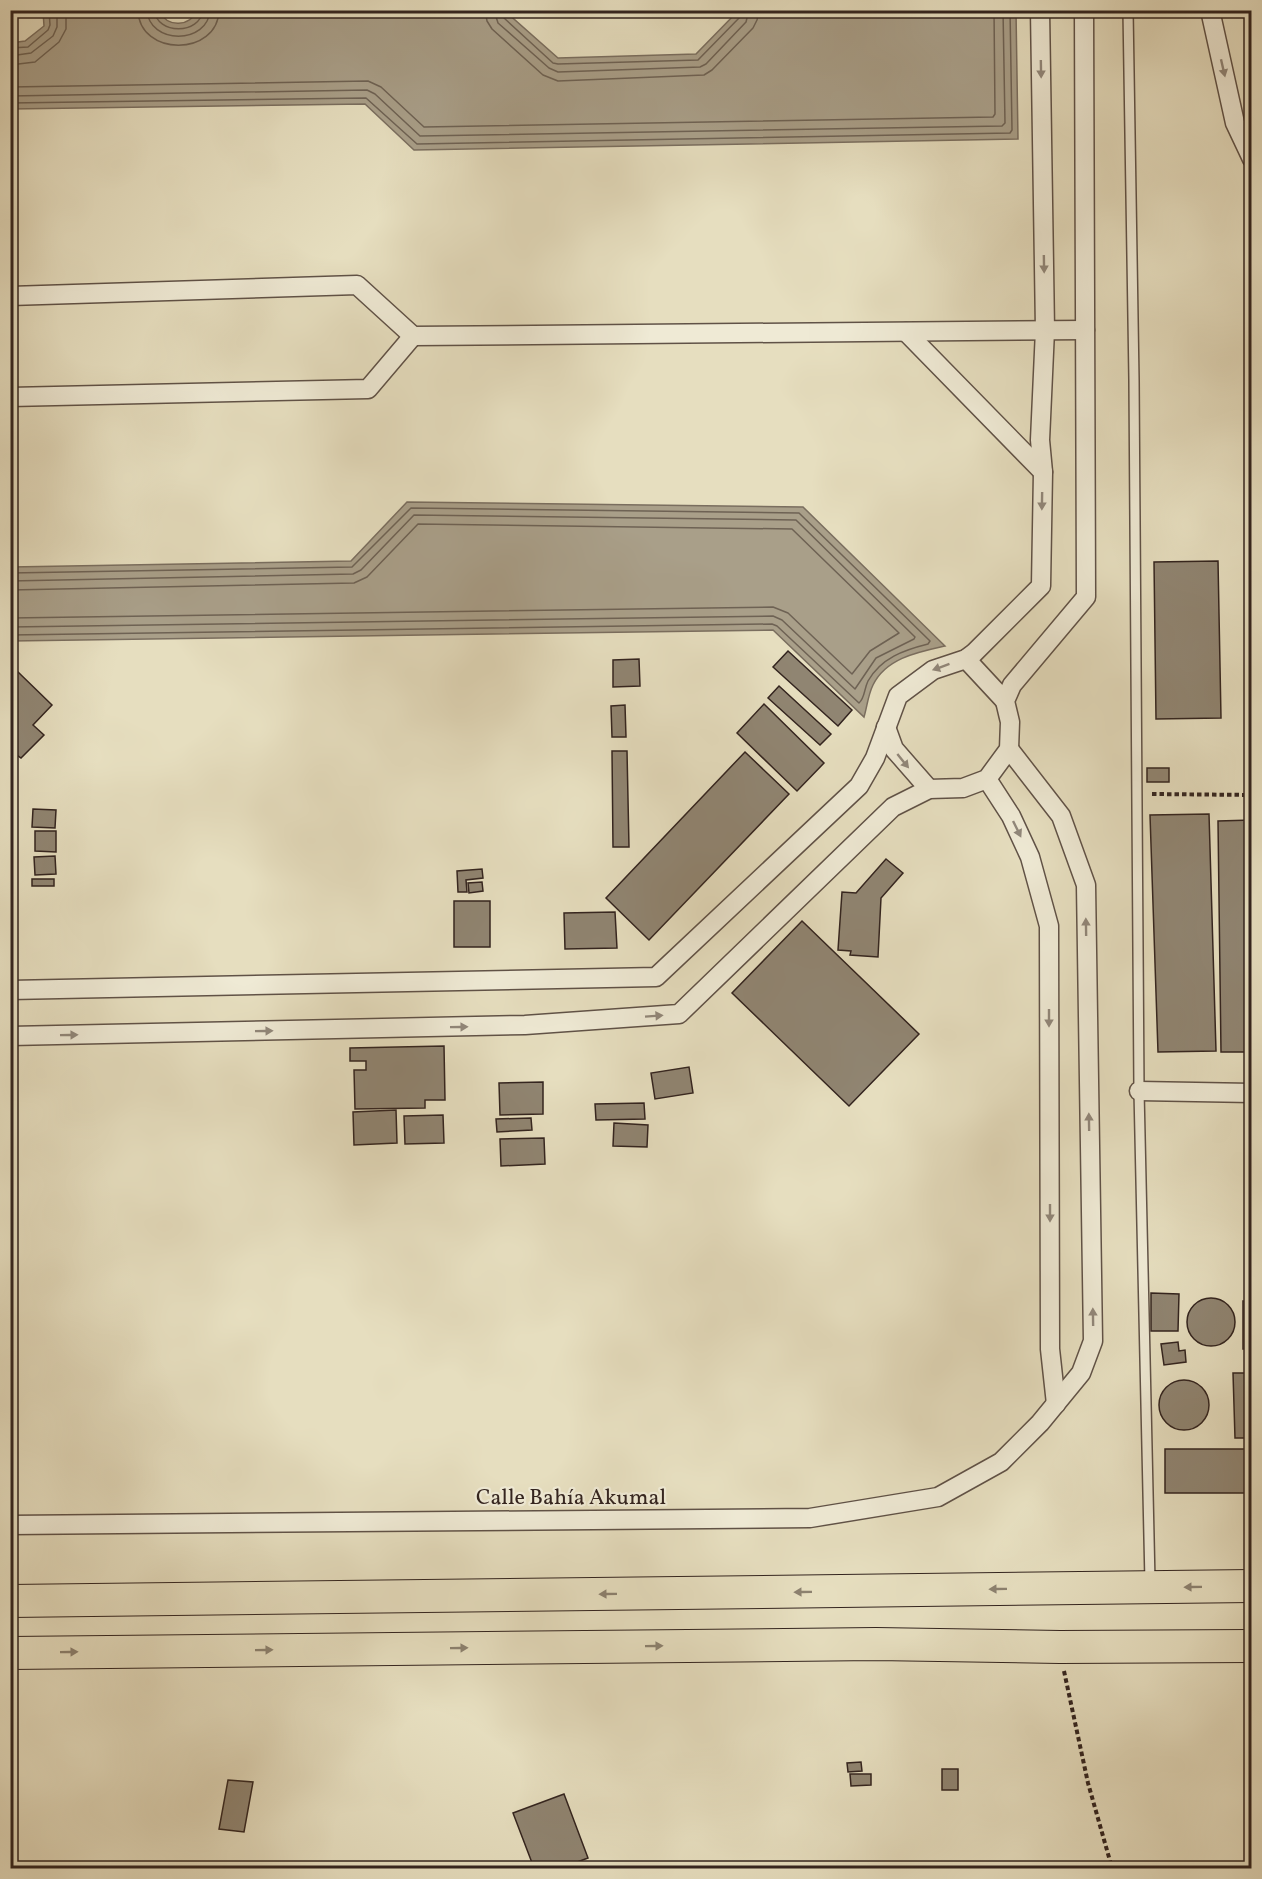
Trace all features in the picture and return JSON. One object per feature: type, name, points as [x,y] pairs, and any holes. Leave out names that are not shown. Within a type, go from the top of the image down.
[{"type":"highway","points":[[10,1601],[1251,1586]]},
{"type":"highway","points":[[10,1653],[876,1644],[1060,1647],[1251,1646]]},
{"type":"street","points":[[10,990],[656,977],[860,786],[875,758],[898,696],[933,669],[966,659],[974,653],[1041,586],[1043,472],[1040,441],[1045,330],[1040,10]]},
{"type":"street","points":[[1005,701],[1012,686],[1086,597],[1084,10]]},
{"type":"street","points":[[1210,10],[1235,123],[1251,159]]},
{"type":"street","points":[[10,296],[357,285],[413,336],[1085,330]]},
{"type":"street","points":[[906,332],[1043,472]]},
{"type":"street","points":[[10,397],[368,389],[413,336]]},
{"type":"street","points":[[10,1036],[525,1025],[679,1014],[893,807],[929,789],[963,788],[987,779],[1009,749],[1010,722],[1005,701],[966,659]]},
{"type":"street","points":[[886,727],[894,749],[929,789]]},
{"type":"street","name":"Calle Bahía Akumal","points":[[10,1525],[810,1518],[938,1497],[1001,1462],[1056,1404],[1081,1373],[1093,1341],[1086,885],[1061,816],[1009,749]]},
{"type":"street","points":[[987,779],[1011,816],[1030,856],[1049,926],[1050,1349],[1056,1404]]},
{"type":"street","points":[[1138,1091],[1251,1093]]},
{"type":"lane","points":[[1128,10],[1134,392],[1138,1091],[1150,1587]]},
{"type":"path","points":[[1137,793],[1251,795]]},
{"type":"path","points":[[1060,1647],[1078,1739],[1112,1869]]},
{"type":"water","points":[[198,10],[505,11],[558,58],[696,54],[738,11],[1016,11],[1018,139],[414,150],[365,104],[11,109],[11,43],[25,41],[44,26],[43,11],[159,11],[163,17],[173,23],[178,23],[189,20]]},
{"type":"water","points":[[407,502],[803,507],[945,646],[904,658],[886,668],[873,685],[864,717],[773,630],[11,641],[11,567],[351,561]]},
{"type":"building","points":[[1218,561],[1221,718],[1156,719],[1154,562]]},
{"type":"building","points":[[788,651],[852,710],[838,726],[773,667]]},
{"type":"building","points":[[639,659],[640,686],[613,687],[613,660]]},
{"type":"building","points":[[17,671],[52,705],[33,725],[44,735],[21,758],[10,750],[10,677]]},
{"type":"building","points":[[779,686],[831,734],[820,745],[768,698]]},
{"type":"building","points":[[764,704],[824,763],[797,791],[737,733]]},
{"type":"building","points":[[625,705],[626,737],[612,737],[611,706]]},
{"type":"building","points":[[612,751],[627,751],[629,847],[613,847]]},
{"type":"building","points":[[745,752],[789,794],[649,940],[606,898]]},
{"type":"building","points":[[1147,768],[1169,768],[1169,782],[1147,782]]},
{"type":"building","points":[[33,809],[56,810],[55,828],[32,827]]},
{"type":"building","points":[[1209,814],[1216,1051],[1158,1052],[1150,815]]},
{"type":"building","points":[[1252,820],[1252,1052],[1221,1052],[1218,821]]},
{"type":"building","points":[[35,831],[56,831],[56,852],[35,851]]},
{"type":"building","points":[[55,856],[56,874],[35,875],[34,857]]},
{"type":"building","points":[[886,859],[903,873],[881,898],[878,957],[850,955],[851,951],[838,950],[842,892],[856,893]]},
{"type":"building","points":[[482,869],[483,878],[466,880],[467,892],[458,892],[457,871]]},
{"type":"building","points":[[32,879],[54,879],[54,886],[32,886]]},
{"type":"building","points":[[482,882],[483,891],[469,893],[468,883]]},
{"type":"building","points":[[454,901],[490,901],[490,947],[454,947]]},
{"type":"building","points":[[615,912],[617,948],[565,949],[564,913]]},
{"type":"building","points":[[802,921],[919,1034],[849,1106],[732,993]]},
{"type":"building","points":[[444,1046],[445,1100],[425,1100],[425,1108],[355,1109],[354,1070],[366,1070],[366,1061],[350,1061],[350,1048]]},
{"type":"building","points":[[689,1067],[693,1093],[655,1099],[651,1073]]},
{"type":"building","points":[[543,1082],[543,1114],[500,1115],[499,1083]]},
{"type":"building","points":[[644,1103],[645,1119],[596,1120],[595,1104]]},
{"type":"building","points":[[396,1110],[397,1143],[354,1145],[353,1112]]},
{"type":"building","points":[[443,1115],[444,1143],[405,1144],[404,1116]]},
{"type":"building","points":[[531,1118],[532,1130],[497,1132],[496,1119]]},
{"type":"building","points":[[614,1123],[648,1125],[647,1147],[613,1146]]},
{"type":"building","points":[[544,1138],[545,1164],[501,1166],[500,1139]]},
{"type":"building","points":[[1151,1293],[1179,1294],[1178,1331],[1151,1331]]},
{"type":"building","points":[[1211,1298],[1228,1305],[1235,1322],[1228,1339],[1211,1346],[1194,1339],[1187,1322],[1194,1305]]},
{"type":"building","points":[[1243,1301],[1252,1301],[1252,1349],[1243,1349]]},
{"type":"building","points":[[1178,1342],[1179,1351],[1185,1350],[1186,1362],[1164,1365],[1161,1344]]},
{"type":"building","points":[[1233,1373],[1252,1373],[1252,1438],[1235,1438]]},
{"type":"building","points":[[1179,1380],[1189,1380],[1202,1387],[1209,1400],[1209,1410],[1202,1423],[1189,1430],[1179,1430],[1170,1426],[1163,1419],[1159,1410],[1159,1400],[1163,1391],[1170,1384]]},
{"type":"building","points":[[1165,1449],[1252,1449],[1252,1493],[1165,1493]]},
{"type":"building","points":[[861,1762],[862,1771],[848,1772],[847,1763]]},
{"type":"building","points":[[942,1769],[958,1769],[958,1790],[942,1790]]},
{"type":"building","points":[[850,1774],[871,1774],[871,1785],[851,1786]]},
{"type":"building","points":[[228,1780],[253,1782],[244,1832],[219,1829]]},
{"type":"building","points":[[564,1794],[588,1858],[561,1868],[534,1868],[513,1813]]}]
